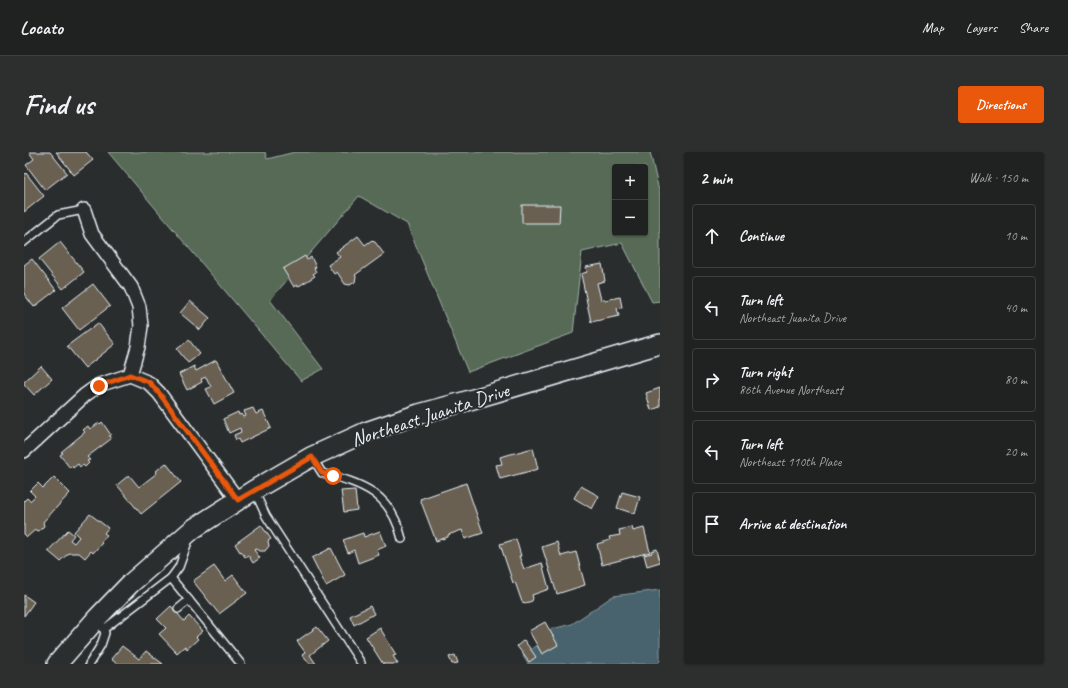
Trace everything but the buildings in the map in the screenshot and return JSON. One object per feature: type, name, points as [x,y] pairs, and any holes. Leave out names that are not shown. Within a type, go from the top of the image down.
[{"type":"main road","name":"Northeast Juanita Drive","points":[[58,664],[101,623],[130,584],[193,529],[254,490],[312,457],[366,432],[419,414],[660,344]]},
{"type":"street","points":[[84,210],[92,234],[131,287],[139,307],[141,326],[138,347],[130,375]]},
{"type":"street","points":[[24,451],[85,395],[99,386],[130,375],[149,382],[159,393],[238,500]]},
{"type":"lane","points":[[24,242],[58,215],[84,210]]},
{"type":"lane","points":[[312,457],[322,473],[346,479],[376,494],[390,508],[399,527],[402,539]]},
{"type":"lane","points":[[254,490],[266,516],[361,663]]},
{"type":"lane","points":[[89,664],[101,645],[105,633],[101,623],[171,578],[179,567],[193,529]]},
{"type":"lane","points":[[171,578],[241,664]]},
{"type":"lane","points":[[178,609],[189,600]]},
{"type":"green space","points":[[108,152],[265,152],[267,159],[295,152],[650,152],[660,195],[660,301],[652,302],[622,243],[582,252],[573,333],[468,372],[407,224],[359,196],[270,300],[323,369],[301,381]]},
{"type":"water","points":[[660,590],[660,664],[528,664],[523,656],[540,642],[548,630],[572,624],[613,596]]},
{"type":"route","points":[[99,386],[130,375],[149,382],[159,393],[238,500],[312,457],[322,473],[333,476]]}]
